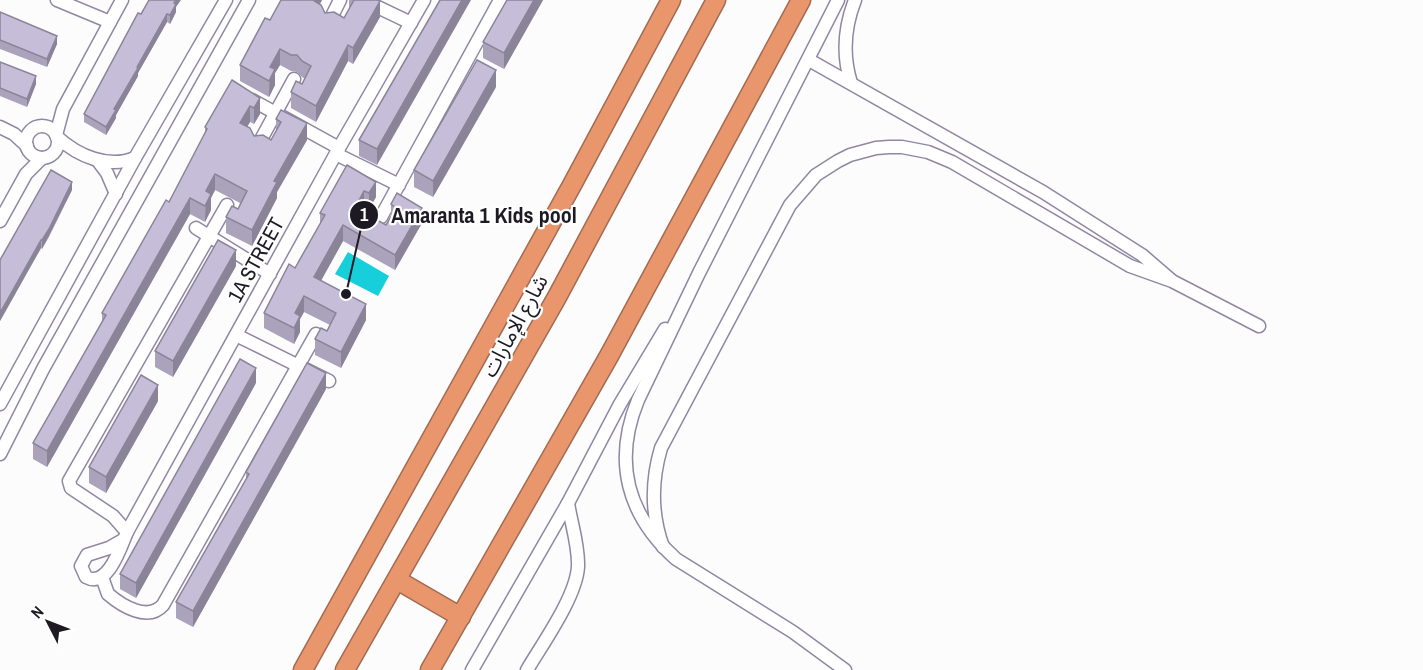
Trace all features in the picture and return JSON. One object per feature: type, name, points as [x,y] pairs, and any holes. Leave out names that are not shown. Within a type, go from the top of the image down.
[{"type":"highway","points":[[303,670],[572,185],[671,0]]},
{"type":"highway","name":"شارع الإمارات","points":[[345,670],[557,297],[716,0]]},
{"type":"highway","points":[[430,670],[609,357],[801,0]]},
{"type":"highway","points":[[398,580],[461,617]]},
{"type":"highway","points":[[290,670],[326,614],[349,589]]},
{"type":"street","points":[[57,0],[110,22]]},
{"type":"street","points":[[0,221],[26,174],[58,146],[57,136],[63,109],[122,0]]},
{"type":"street","points":[[0,404],[135,158],[226,0]]},
{"type":"street","points":[[0,454],[42,369],[249,0]]},
{"type":"street","points":[[329,22],[340,0]]},
{"type":"street","points":[[363,0],[411,23]]},
{"type":"street","name":"1A STREET","points":[[102,577],[119,553],[125,536],[424,0]]},
{"type":"street","points":[[381,218],[500,0]]},
{"type":"street","points":[[838,0],[699,273],[638,400],[627,434],[626,460],[629,486],[642,519],[663,547],[676,559],[792,632],[845,670]]},
{"type":"street","points":[[851,83],[845,60],[845,37],[855,0]]},
{"type":"street","points":[[809,60],[1043,192],[1142,255],[1172,280]]},
{"type":"street","points":[[258,146],[294,79]]},
{"type":"street","points":[[252,100],[399,185]]},
{"type":"street","points":[[26,174],[27,137],[63,109]]},
{"type":"street","points":[[4,128],[21,131],[39,128],[57,136],[75,151],[98,161],[117,163],[135,158]]},
{"type":"street","points":[[4,128],[34,156],[75,151]]},
{"type":"street","points":[[663,547],[655,519],[653,490],[661,448],[790,205],[806,184],[838,161],[863,151],[889,147],[915,149],[940,156],[1132,267],[1172,280],[1259,326]]},
{"type":"street","points":[[98,161],[107,173],[116,194]]},
{"type":"street","points":[[227,206],[69,481],[70,488],[113,516],[125,536],[84,558],[81,566],[86,577],[93,580],[102,577],[105,590],[112,598],[141,613],[151,613],[160,609],[316,334]]},
{"type":"street","points":[[196,228],[270,274]]},
{"type":"street","points":[[472,670],[568,503],[620,404],[699,273]]},
{"type":"street","points":[[236,336],[329,381]]},
{"type":"street","points":[[527,670],[567,600],[576,579],[578,556],[568,503]]},
{"type":"water","points":[[348,252],[389,276],[378,296],[335,274]]},
{"type":"building","points":[[149,0],[176,0],[174,3],[176,4],[170,15],[167,14],[106,127],[84,114],[138,13],[141,14]]},
{"type":"building","points":[[281,0],[313,0],[321,5],[325,13],[334,12],[344,18],[354,0],[380,1],[353,48],[348,45],[316,106],[291,92],[296,81],[302,84],[311,66],[297,55],[291,55],[280,49],[270,67],[275,69],[269,81],[240,65],[265,18],[270,20]]},
{"type":"building","points":[[440,0],[462,0],[377,149],[359,140]]},
{"type":"building","points":[[507,0],[534,0],[504,53],[483,42]]},
{"type":"building","points":[[0,12],[57,36],[47,59],[0,40]]},
{"type":"building","points":[[477,60],[496,70],[433,181],[414,170]]},
{"type":"building","points":[[0,62],[36,76],[27,99],[0,88]]},
{"type":"building","points":[[232,80],[260,98],[254,108],[250,106],[240,123],[250,128],[254,136],[263,135],[271,140],[281,122],[276,119],[281,110],[307,123],[274,181],[277,182],[252,230],[226,217],[232,206],[238,209],[247,191],[215,174],[206,191],[211,194],[205,206],[190,198],[47,451],[33,443],[106,315],[102,313],[166,200],[169,202],[207,129],[205,127]]},
{"type":"building","points":[[347,165],[376,182],[369,193],[364,191],[355,208],[386,225],[396,208],[391,204],[397,193],[422,208],[395,255],[343,225],[314,277],[366,304],[341,352],[315,339],[321,328],[327,331],[336,313],[304,296],[295,313],[300,316],[294,328],[264,313],[289,264],[295,268],[325,215],[320,213]]},
{"type":"building","points":[[51,170],[72,182],[49,229],[0,313],[0,260]]},
{"type":"building","points":[[218,240],[236,250],[173,361],[155,351]]},
{"type":"building","points":[[240,359],[256,368],[136,583],[120,574]]},
{"type":"building","points":[[307,363],[326,373],[193,611],[176,602],[249,474],[246,472]]},
{"type":"building","points":[[141,375],[158,385],[106,477],[89,467]]},
{"type":"place","name":"Amaranta 1 Kids pool","points":[[346,294]]}]
